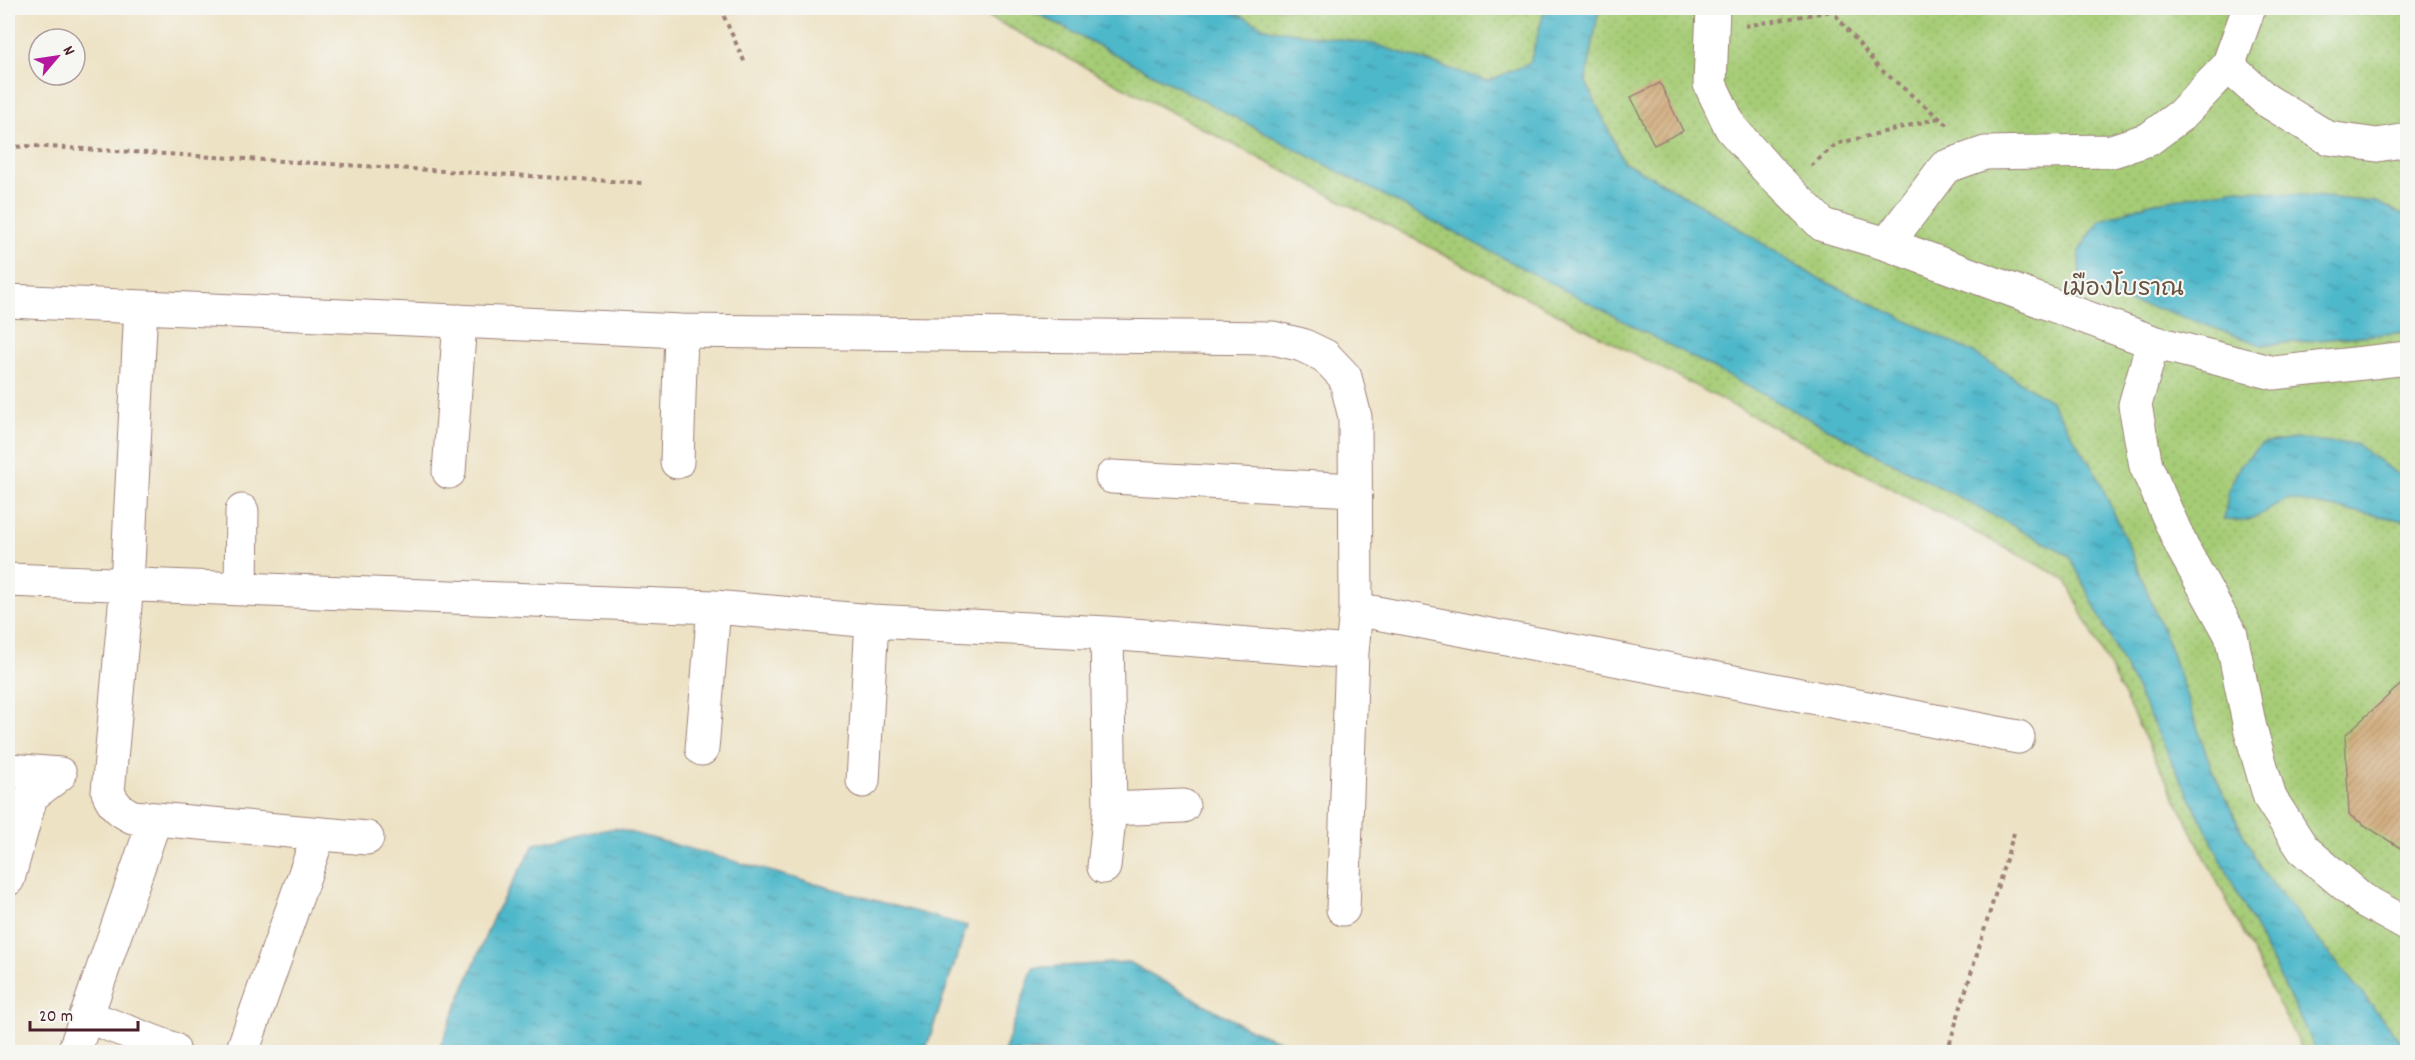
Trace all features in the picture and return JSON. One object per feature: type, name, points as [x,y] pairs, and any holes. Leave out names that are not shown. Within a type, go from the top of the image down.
[{"type":"street","points":[[1887,244],[1945,167],[1985,153],[2112,152],[2149,139],[2181,115],[2228,66],[2249,8]]},
{"type":"street","points":[[1712,20],[1710,84],[1731,128],[1785,188],[1823,225],[1887,244],[2153,342],[2274,374],[2408,358]]},
{"type":"street","points":[[2228,66],[2266,100],[2328,138],[2377,146],[2408,140]]},
{"type":"street","points":[[8,301],[681,331],[1274,338],[1302,345],[1325,356],[1345,377],[1356,417],[1354,490],[1356,609],[1352,652],[1343,909]]},
{"type":"street","points":[[141,307],[126,584],[108,777],[108,792],[112,803],[121,812],[133,817],[368,838]]},
{"type":"street","points":[[449,472],[460,321]]},
{"type":"street","points":[[676,462],[681,331]]},
{"type":"street","points":[[2153,342],[2135,405],[2146,466],[2182,547],[2231,635],[2250,728],[2270,798],[2303,849],[2363,900],[2408,925]]},
{"type":"street","points":[[1112,477],[1354,490]]},
{"type":"street","points":[[241,589],[242,511]]},
{"type":"street","points":[[8,580],[714,608],[872,621],[1107,633],[1352,652]]},
{"type":"street","points":[[702,749],[714,608]]},
{"type":"street","points":[[1356,609],[2018,737]]},
{"type":"street","points":[[863,781],[872,621]]},
{"type":"street","points":[[1104,867],[1110,809],[1107,633]]},
{"type":"street","points":[[8,770],[108,777]]},
{"type":"street","points":[[8,770],[60,774],[31,796],[8,879]]},
{"type":"street","points":[[1110,809],[1183,806]]},
{"type":"street","points":[[74,1053],[155,819]]},
{"type":"street","points":[[242,1053],[319,834]]},
{"type":"street","points":[[86,1016],[173,1049]]},
{"type":"path","points":[[720,8],[745,63]]},
{"type":"path","points":[[1712,20],[1832,9],[1878,67],[1985,153]]},
{"type":"path","points":[[1785,188],[1836,144],[1939,118]]},
{"type":"path","points":[[8,147],[33,146],[643,183]]},
{"type":"path","points":[[1947,1053],[2014,833]]},
{"type":"green space","name":"เมืองโบราณ","points":[[972,8],[2407,8],[2407,1052],[2303,1052],[2065,579]]},
{"type":"water","points":[[1027,8],[1226,8],[1268,29],[1374,44],[1488,81],[1530,63],[1545,8],[1599,8],[1586,82],[1623,161],[1708,209],[1812,275],[1974,353],[2051,401],[2097,475],[2170,648],[2212,770],[2260,868],[2407,1049],[2407,1052],[2317,1052],[2069,555]]},
{"type":"water","points":[[2238,189],[2376,202],[2407,216],[2407,332],[2262,345],[2164,310],[2080,292],[2079,251],[2099,221],[2150,203]]},
{"type":"water","points":[[2295,439],[2356,444],[2400,476],[2407,478],[2407,521],[2288,499],[2249,521],[2224,520],[2229,489],[2241,464],[2262,444]]},
{"type":"water","points":[[615,828],[967,926],[925,1052],[438,1052],[495,913],[535,844]]},
{"type":"water","points":[[1129,962],[1247,1028],[1309,1052],[1004,1052],[1033,968]]},
{"type":"building","points":[[1660,83],[1683,131],[1654,145],[1631,97]]},
{"type":"building","points":[[2408,678],[2408,853],[2349,815],[2345,735]]}]
